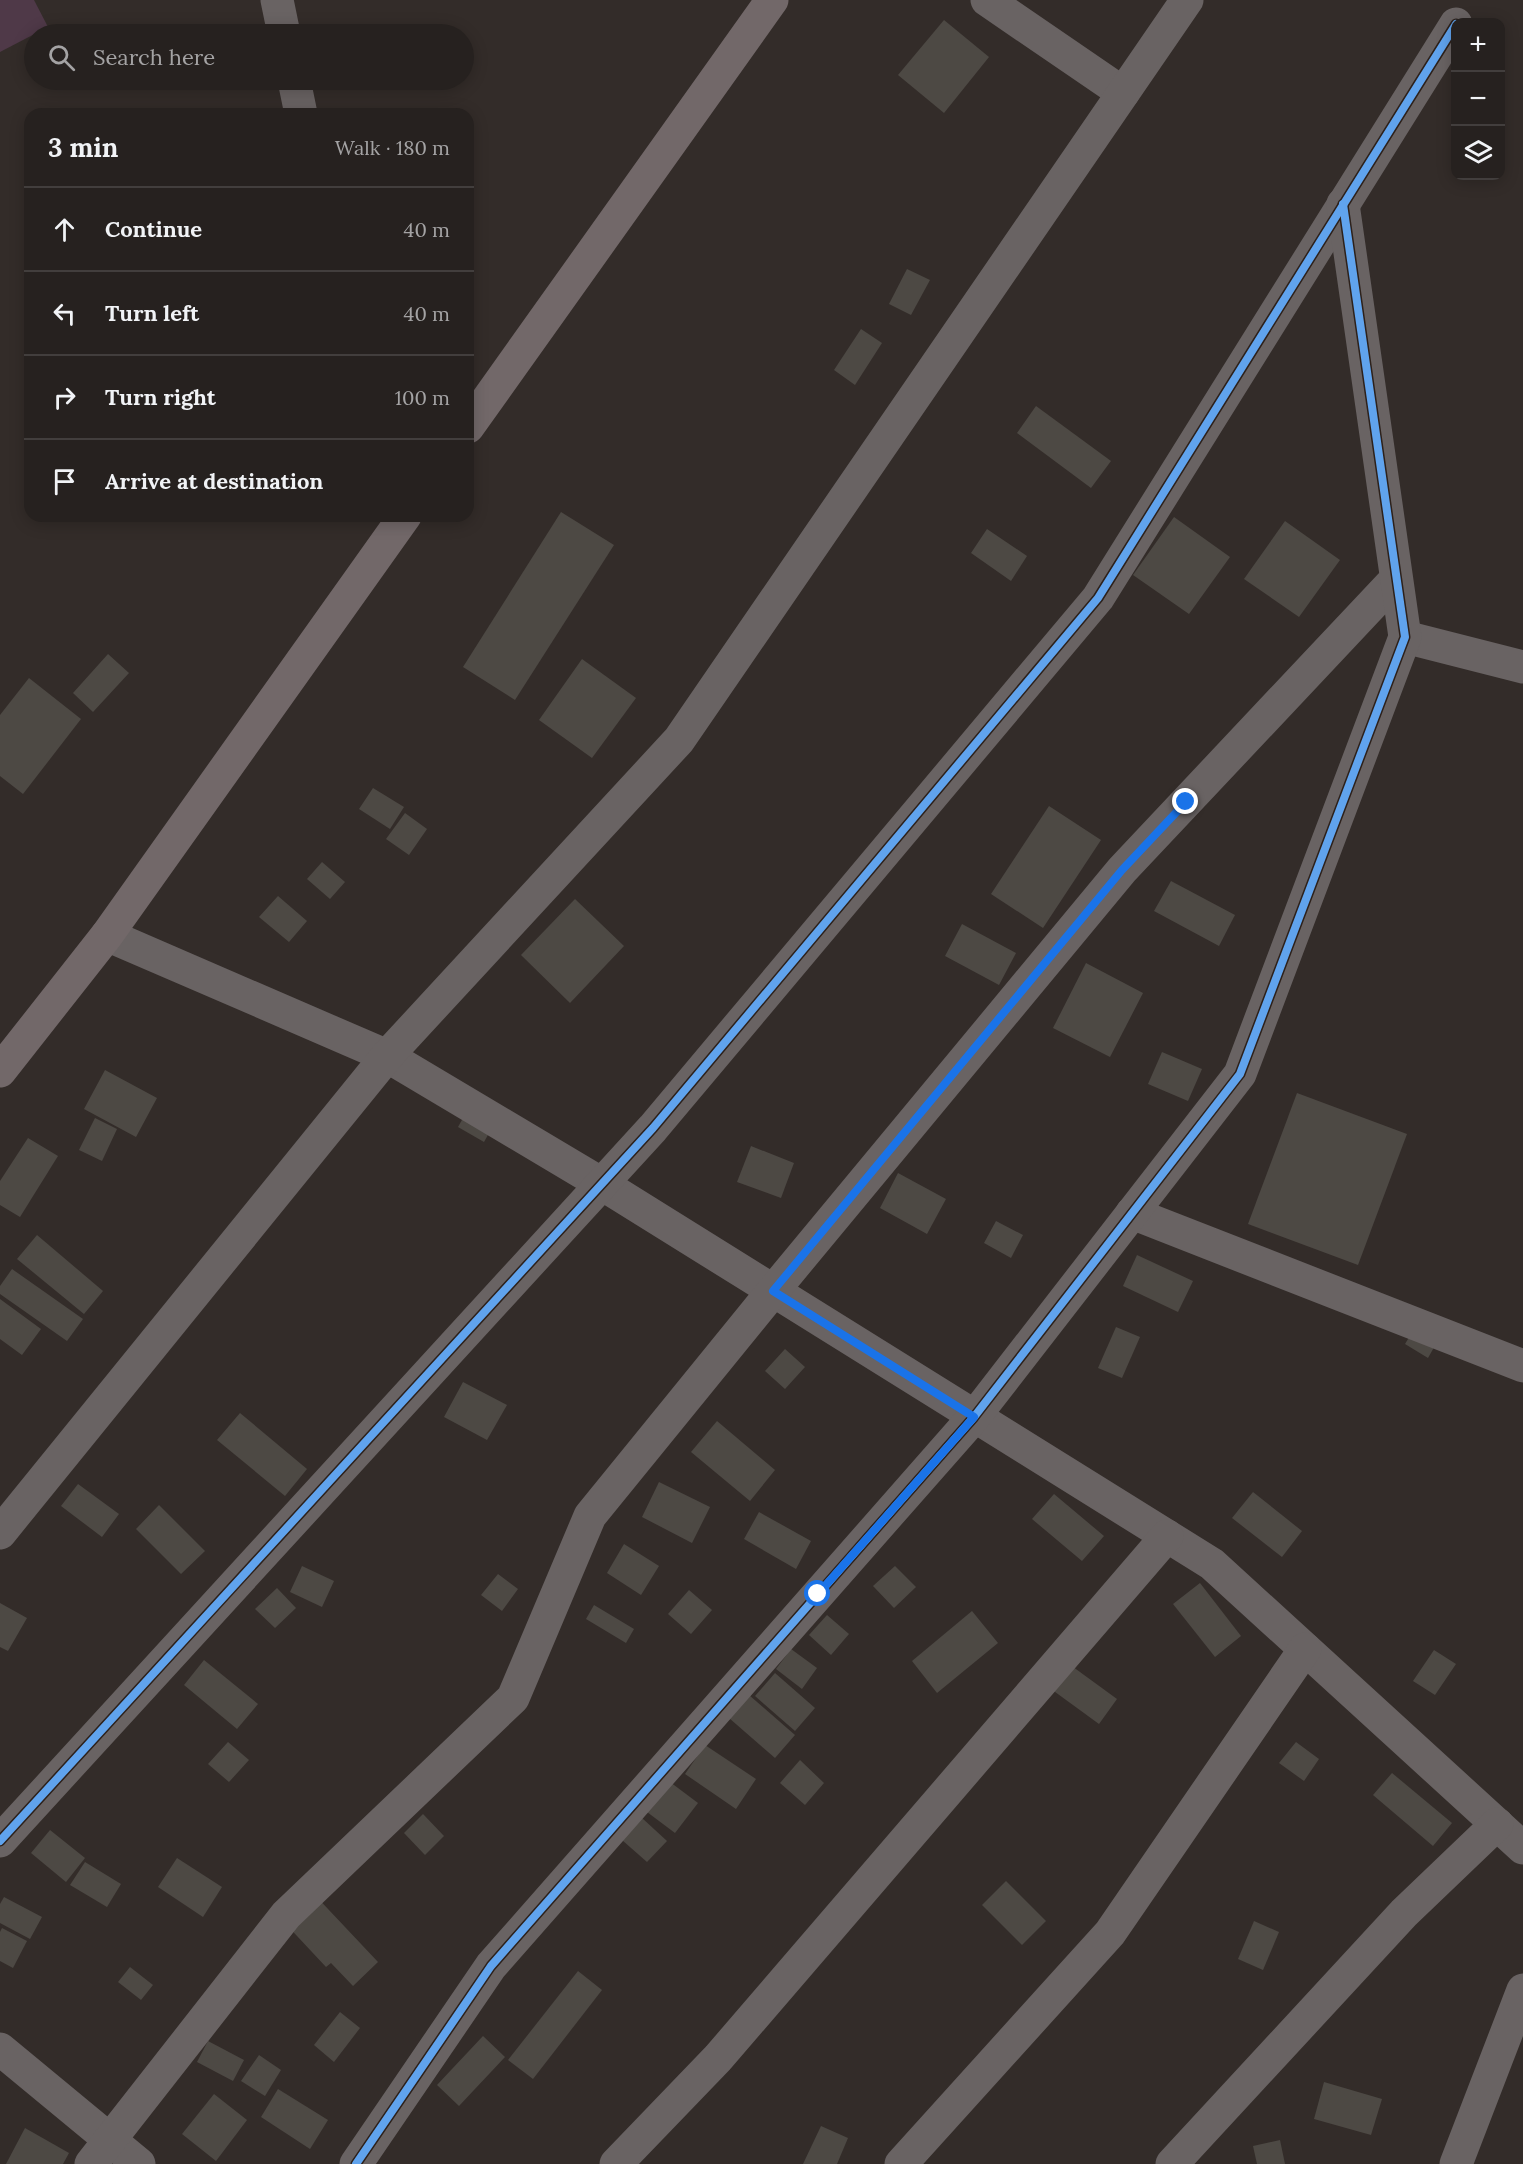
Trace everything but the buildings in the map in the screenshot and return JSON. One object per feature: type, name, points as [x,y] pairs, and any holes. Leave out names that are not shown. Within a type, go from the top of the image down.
[{"type":"highway","points":[[474,419],[772,0]]},
{"type":"highway","points":[[0,1071],[107,935],[401,522]]},
{"type":"street","points":[[277,0],[282,24]]},
{"type":"street","points":[[987,0],[1123,93]]},
{"type":"street","points":[[0,1533],[387,1056],[679,740],[1187,0]]},
{"type":"street","points":[[1459,18],[1470,0]]},
{"type":"street","points":[[0,1841],[653,1128],[1098,598],[1451,31]]},
{"type":"street","points":[[296,90],[301,108]]},
{"type":"street","points":[[356,2164],[491,1966],[974,1417],[1240,1074],[1404,638],[1343,204]]},
{"type":"street","points":[[91,2164],[286,1915],[513,1698],[590,1516],[1122,870],[1396,579]]},
{"type":"street","points":[[1404,638],[1523,667]]},
{"type":"street","points":[[107,935],[387,1056],[602,1184],[1212,1564],[1523,1848]]},
{"type":"street","points":[[1132,1213],[1523,1366]]},
{"type":"street","points":[[616,2164],[718,2058],[1167,1536]]},
{"type":"street","points":[[901,2164],[1110,1934],[1305,1649]]},
{"type":"street","points":[[1172,2164],[1404,1913],[1497,1824]]},
{"type":"street","points":[[1456,2164],[1523,1990]]},
{"type":"street","points":[[0,2049],[139,2164]]},
{"type":"shaded area","points":[[0,0],[34,0],[46,24],[24,24],[24,40],[0,52]]},
{"type":"cycle path","points":[[0,1841],[653,1128],[1098,598],[1451,32]]},
{"type":"cycle path","points":[[356,2164],[491,1966],[974,1417],[1240,1074],[1405,637],[1343,204]]},
{"type":"route","points":[[818,1594],[974,1417],[773,1291],[1122,870],[1186,802]]}]
